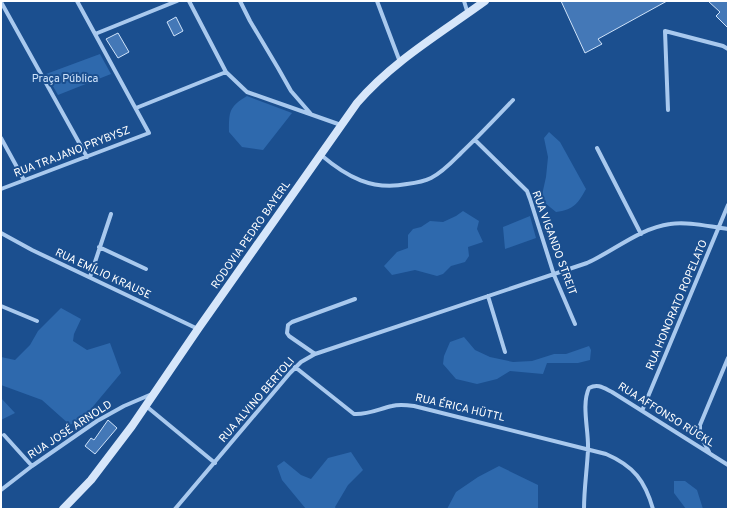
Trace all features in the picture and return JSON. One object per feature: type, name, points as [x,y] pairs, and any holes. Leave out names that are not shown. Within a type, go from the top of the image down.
[{"type":"main road","name":"RODOVIA PEDRO BAYERL","points":[[63,509],[103,464],[341,125],[364,95],[400,62],[485,1]]},
{"type":"street","points":[[77,1],[136,108],[226,72]]},
{"type":"street","points":[[95,34],[177,1]]},
{"type":"street","points":[[188,1],[226,72],[247,92],[341,125]]},
{"type":"street","points":[[240,1],[291,91],[311,114]]},
{"type":"street","points":[[377,1],[400,62]]},
{"type":"street","points":[[464,1],[468,14]]},
{"type":"street","points":[[2,2],[87,156]]},
{"type":"street","points":[[668,110],[665,31],[723,46],[728,49]]},
{"type":"street","points":[[321,155],[338,169],[355,179],[374,185],[397,186],[421,182],[431,178],[445,168],[475,140],[513,100]]},
{"type":"street","name":"RUA TRAJANO PRYBYSZ","points":[[1,189],[150,133],[136,108]]},
{"type":"street","points":[[1,138],[24,180]]},
{"type":"street","name":"RUA VIGANDO STREIT","points":[[475,140],[526,191],[530,199],[554,275],[575,324]]},
{"type":"street","points":[[597,148],[642,234]]},
{"type":"street","name":"RUA HONORATO ROPELATO","points":[[642,411],[728,206]]},
{"type":"street","points":[[90,277],[111,214]]},
{"type":"street","name":"RUA ALVINO BERTOLI","points":[[175,509],[295,367],[315,354],[554,275],[600,257],[657,227],[670,224],[687,224],[728,229]]},
{"type":"street","name":"RUA EMÍLIO KRAUSE","points":[[1,233],[24,246],[198,329]]},
{"type":"street","points":[[99,247],[146,269]]},
{"type":"street","points":[[488,296],[505,352]]},
{"type":"street","points":[[315,354],[289,336],[287,333],[288,325],[292,322],[356,299]]},
{"type":"street","points":[[1,306],[37,321]]},
{"type":"street","points":[[710,454],[701,438],[700,425],[728,358]]},
{"type":"street","name":"RUA ÉRICA HÜTTL","points":[[295,367],[354,414],[365,414],[392,406],[414,406],[588,449],[614,457],[630,467],[636,473],[643,484],[653,509]]},
{"type":"street","name":"RUA AFFONSO RÜCKL","points":[[588,449],[587,398],[589,388],[594,385],[598,385],[728,465]]},
{"type":"street","name":"RUA JOSÉ ARNOLD","points":[[1,490],[32,466],[97,421],[124,406],[154,393]]},
{"type":"street","points":[[145,406],[215,463]]},
{"type":"street","points":[[4,435],[32,466]]},
{"type":"street","points":[[584,509],[588,449]]},
{"type":"green space","name":"Praça Pública","points":[[100,54],[111,74],[58,95],[46,74]]},
{"type":"green space","points":[[247,96],[292,113],[263,150],[242,147],[229,132],[231,110],[237,103]]},
{"type":"green space","points":[[549,132],[560,142],[586,189],[575,205],[567,210],[556,212],[545,203],[542,195],[548,157],[544,138]]},
{"type":"green space","points":[[463,211],[479,221],[477,229],[483,242],[468,247],[469,256],[465,262],[451,266],[443,274],[437,276],[415,270],[392,275],[384,266],[397,252],[408,248],[408,235],[413,229],[421,227],[430,221],[443,222]]},
{"type":"green space","points":[[530,216],[536,238],[505,249],[503,227]]},
{"type":"green space","points":[[61,308],[81,319],[74,334],[73,341],[87,350],[110,343],[121,373],[85,416],[70,425],[42,400],[1,385],[1,357],[15,360],[30,345],[38,331]]},
{"type":"green space","points":[[464,337],[475,350],[490,357],[513,362],[532,361],[554,354],[566,354],[589,346],[591,350],[590,360],[578,363],[547,363],[543,374],[510,371],[497,379],[477,384],[456,379],[443,364],[444,356],[450,342]]},
{"type":"green space","points":[[1,398],[15,413],[1,420]]},
{"type":"green space","points":[[351,452],[363,470],[348,485],[335,507],[336,509],[306,509],[282,480],[277,466],[284,461],[301,475],[311,479],[328,458]]},
{"type":"green space","points":[[499,466],[538,485],[538,509],[447,509],[456,492],[478,477]]},
{"type":"green space","points":[[674,481],[685,481],[697,490],[703,509],[686,509],[674,493]]},
{"type":"building","points":[[561,1],[667,1],[598,39],[602,44],[585,53]]},
{"type":"building","points":[[708,1],[728,1],[728,28],[716,16],[720,12]]},
{"type":"building","points":[[176,17],[183,31],[174,36],[167,22]]},
{"type":"building","points":[[118,33],[129,52],[118,58],[106,39]]},
{"type":"building","points":[[108,420],[117,428],[95,454],[85,446],[91,438],[94,440]]}]
